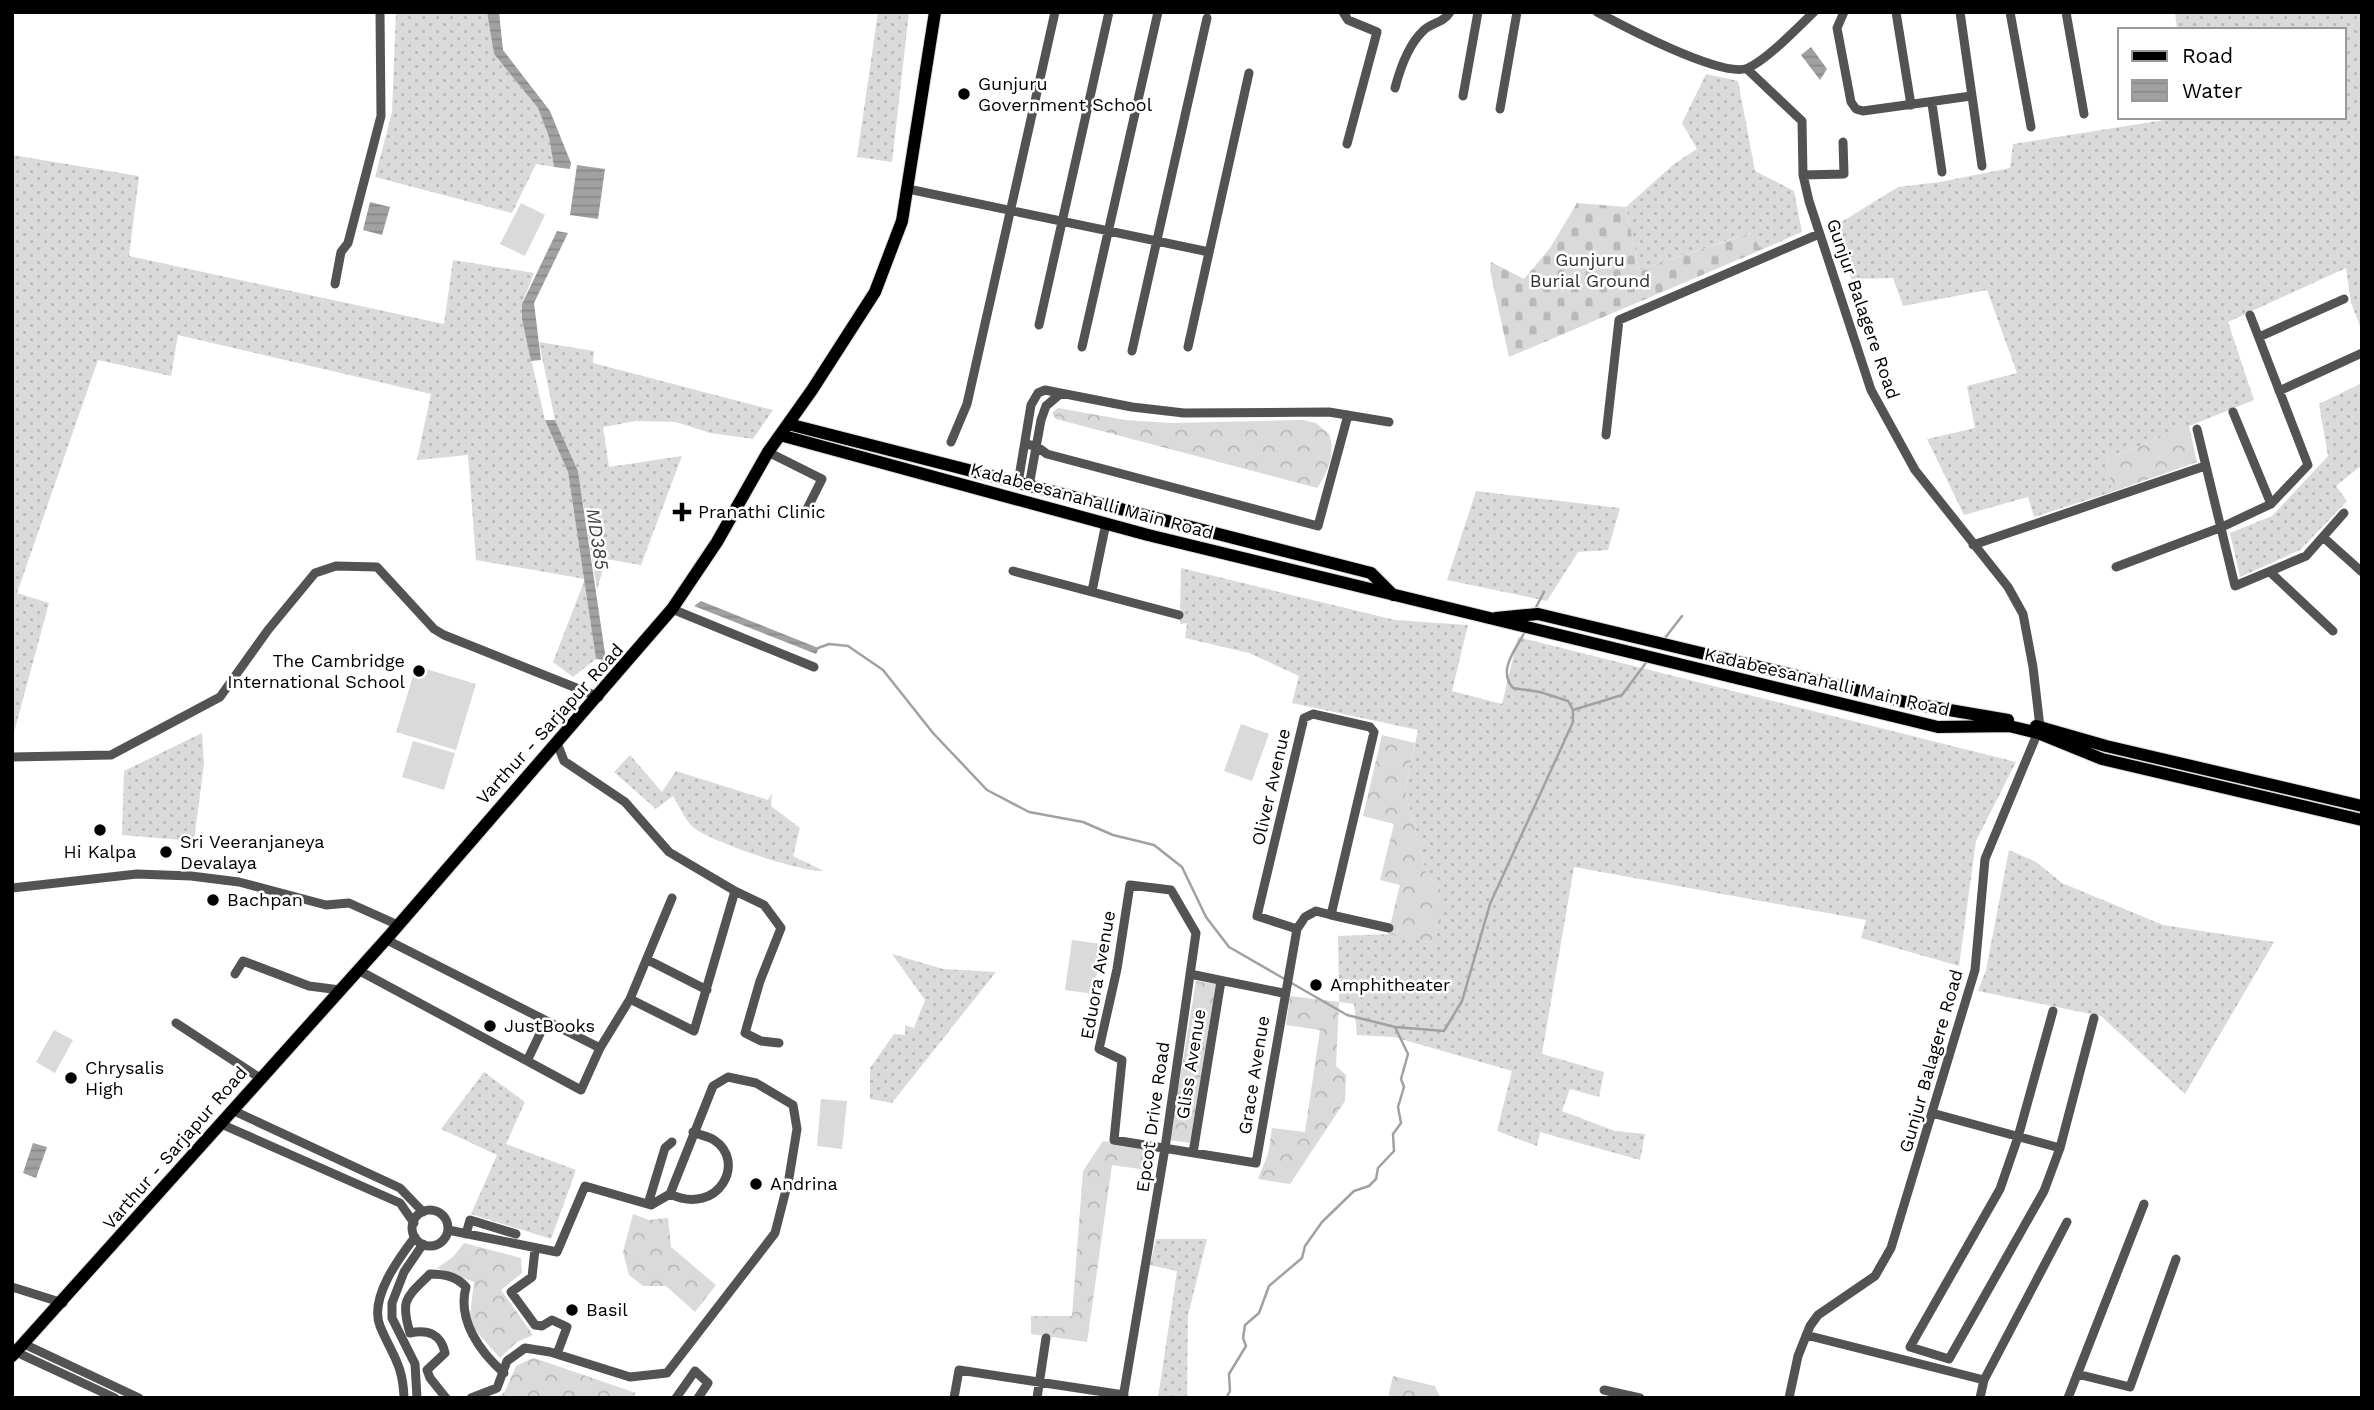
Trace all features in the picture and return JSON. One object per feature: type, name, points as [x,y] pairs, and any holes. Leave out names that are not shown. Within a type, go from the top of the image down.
[{"type":"main road","name":"Varthur - Sarjapur Road","points":[[17,1351],[398,925],[644,645],[672,609],[717,542],[768,452],[875,292],[899,234],[935,12]]},
{"type":"main road","name":"Kadabeesanahalli Main Road","points":[[788,424],[1371,573],[1395,597]]},
{"type":"main road","name":"Kadabeesanahalli Main Road","points":[[780,435],[1105,523],[1395,597],[1938,727],[2002,726],[2039,730],[2102,759],[2362,820]]},
{"type":"main road","name":"Kadabeesanahalli Main Road","points":[[1487,619],[1538,614],[1914,704],[2039,730],[2362,806]]},
{"type":"street","points":[[335,284],[341,252],[348,243],[381,116],[380,12]]},
{"type":"street","points":[[951,442],[967,404],[1055,12]]},
{"type":"street","points":[[1038,325],[1109,12]]},
{"type":"street","points":[[1082,347],[1158,12]]},
{"type":"street","points":[[1343,12],[1348,20],[1373,28],[1377,37],[1347,144]]},
{"type":"street","points":[[1395,88],[1423,30],[1446,19],[1450,12]]},
{"type":"street","points":[[1463,96],[1478,12]]},
{"type":"street","points":[[1500,109],[1517,12]]},
{"type":"street","points":[[1597,12],[1716,67],[1747,69],[1814,12]]},
{"type":"street","points":[[1844,12],[1838,28],[1851,102],[1856,109],[1863,111],[1932,104],[1971,96]]},
{"type":"street","points":[[1896,12],[1911,105]]},
{"type":"street","points":[[1959,12],[1982,166]]},
{"type":"street","points":[[2010,12],[2032,127]]},
{"type":"street","points":[[2066,12],[2084,114]]},
{"type":"street","points":[[1132,351],[1207,18]]},
{"type":"street","name":"Gunjur Balagere Road","points":[[1747,69],[1802,121],[1803,175],[1819,233],[1871,390],[1915,470],[2008,587],[2022,614],[2033,667],[2039,730],[1985,859],[1975,970],[1891,1248],[1875,1276],[1818,1315],[1806,1335],[1788,1398]]},
{"type":"street","points":[[1188,347],[1250,73]]},
{"type":"street","points":[[1932,104],[1942,172]]},
{"type":"street","points":[[1803,175],[1844,174],[1843,142]]},
{"type":"street","points":[[908,188],[1209,252]]},
{"type":"street","points":[[1606,435],[1619,320],[1819,233]]},
{"type":"street","points":[[2259,337],[2344,299]]},
{"type":"street","points":[[2116,567],[2222,527],[2271,504],[2308,465],[2250,315]]},
{"type":"street","points":[[2279,391],[2362,353]]},
{"type":"street","points":[[1024,484],[1025,444],[1031,405],[1038,393],[1045,390],[1132,407],[1184,412],[1348,415],[1389,422]]},
{"type":"street","points":[[1024,484],[1046,406],[1060,394]]},
{"type":"street","points":[[2233,412],[2271,504]]},
{"type":"street","points":[[1025,444],[1036,446],[1047,454],[1318,526],[1348,415]]},
{"type":"street","points":[[2197,429],[2235,586],[2306,556],[2344,513]]},
{"type":"street","points":[[768,452],[822,479],[806,511]]},
{"type":"street","points":[[1973,545],[2205,466]]},
{"type":"street","points":[[1092,591],[1105,523]]},
{"type":"street","points":[[2323,537],[2362,572]]},
{"type":"street","points":[[12,757],[111,755],[220,697],[268,630],[315,573],[336,566],[377,567],[434,629],[598,697]]},
{"type":"street","points":[[1013,571],[1179,615]]},
{"type":"street","points":[[2270,572],[2333,631]]},
{"type":"street","points":[[672,609],[814,667]]},
{"type":"street","name":"Oliver Avenue","points":[[1297,929],[1257,916],[1304,718],[1313,714],[1370,727],[1374,732],[1331,915]]},
{"type":"street","points":[[557,743],[564,761],[625,802],[668,852],[764,905],[781,928],[760,981],[745,1033],[761,1041],[779,1043]]},
{"type":"street","points":[[12,888],[124,875],[191,876],[239,882],[326,905],[349,902],[398,925]]},
{"type":"street","name":"Epcot Drive Road","points":[[1124,1397],[1166,1148],[1196,933],[1171,890],[1130,885]]},
{"type":"street","name":"Eduora Avenue","points":[[1130,885],[1117,969],[1099,1049],[1122,1060],[1114,1140],[1166,1148]]},
{"type":"street","points":[[629,999],[694,1031],[735,891]]},
{"type":"street","points":[[358,970],[581,1090],[600,1048],[648,960],[673,898]]},
{"type":"street","points":[[1297,929],[1305,917],[1316,911],[1388,928]]},
{"type":"street","name":"Grace Avenue","points":[[1193,1153],[1256,1163],[1283,993],[1297,929]]},
{"type":"street","points":[[384,939],[600,1048]]},
{"type":"street","points":[[648,960],[707,990]]},
{"type":"street","points":[[234,974],[243,961],[309,986],[340,990]]},
{"type":"street","points":[[1189,974],[1283,993]]},
{"type":"street","name":"Gliss Avenue","points":[[1193,1153],[1221,981]]},
{"type":"street","points":[[2053,1011],[2018,1137],[2000,1189],[1910,1347],[1949,1359],[2044,1191],[2060,1147],[2094,1018]]},
{"type":"street","points":[[527,1060],[546,1021]]},
{"type":"street","points":[[176,1023],[260,1078]]},
{"type":"street","points":[[448,1230],[558,1252],[585,1186],[648,1204],[670,1194],[713,1086],[728,1077],[756,1083],[793,1105],[797,1129],[775,1233],[667,1373],[630,1377],[557,1354],[525,1348],[507,1361],[497,1388],[471,1398]]},
{"type":"street","points":[[232,1110],[400,1188],[423,1212],[439,1213],[446,1220],[448,1230],[441,1242],[433,1246],[423,1244],[415,1237]]},
{"type":"street","points":[[1932,1113],[2060,1147]]},
{"type":"street","points":[[221,1124],[274,1145],[400,1203],[414,1223],[415,1237],[400,1257],[377,1310],[379,1324],[402,1371],[404,1398]]},
{"type":"street","points":[[274,1145],[280,1132]]},
{"type":"street","points":[[670,1194],[687,1202],[703,1199],[717,1192],[725,1180],[728,1168],[725,1152],[715,1140],[693,1132]]},
{"type":"street","points":[[648,1204],[664,1148],[672,1142]]},
{"type":"street","points":[[1166,1148],[1193,1153]]},
{"type":"street","points":[[2068,1398],[2144,1204]]},
{"type":"street","points":[[414,1223],[423,1212]]},
{"type":"street","points":[[466,1234],[470,1220],[516,1234]]},
{"type":"street","points":[[1980,1398],[1984,1380],[2067,1222]]},
{"type":"street","points":[[417,1398],[415,1364],[392,1318],[392,1303],[404,1272],[423,1244]]},
{"type":"street","points":[[535,1249],[532,1277],[511,1292],[535,1325],[542,1326],[552,1320],[567,1327],[557,1354]]},
{"type":"street","points":[[2077,1374],[2130,1387],[2176,1259]]},
{"type":"street","points":[[446,1398],[427,1370],[445,1353],[443,1343],[434,1334],[423,1330],[410,1333],[403,1310],[406,1298],[430,1274],[443,1274],[466,1287],[464,1296],[471,1332],[484,1355],[503,1373]]},
{"type":"street","points":[[12,1287],[62,1303]]},
{"type":"street","points":[[1806,1335],[1984,1380]]},
{"type":"street","points":[[1037,1398],[1046,1338]]},
{"type":"street","points":[[17,1351],[115,1398]]},
{"type":"street","points":[[17,1351],[139,1398]]},
{"type":"street","points":[[954,1398],[959,1370],[1124,1397]]},
{"type":"street","points":[[676,1398],[695,1371],[708,1383],[698,1398]]},
{"type":"street","points":[[1604,1390],[1640,1398]]},
{"type":"green space","points":[[396,12],[487,12],[494,54],[538,108],[549,137],[554,167],[536,164],[512,213],[375,177],[392,112]]},
{"type":"green space","points":[[878,12],[909,12],[892,162],[857,157]]},
{"type":"green space","points":[[2175,12],[2362,12],[2362,331],[2351,303],[2346,268],[2228,322],[2254,400],[2107,459],[2112,492],[2034,517],[2028,497],[1964,515],[1927,439],[1975,428],[1967,386],[2017,373],[1987,290],[1903,306],[1893,278],[1851,279],[1838,224],[1898,187],[2010,168],[2013,144],[2170,119],[2346,119],[2346,28],[2177,28]]},
{"type":"green space","points":[[1706,74],[1738,81],[1755,171],[1794,191],[1802,232],[1761,250],[1750,233],[1639,270],[1626,207],[1674,164],[1697,149],[1682,123]]},
{"type":"green space","points":[[12,155],[139,176],[129,256],[444,324],[453,260],[534,273],[522,304],[522,319],[545,420],[568,472],[584,579],[476,560],[468,455],[417,460],[431,394],[178,335],[171,376],[98,360],[17,593],[49,603],[12,740]]},
{"type":"green space","points":[[521,203],[545,215],[525,256],[500,244]]},
{"type":"green space","name":"Gunjuru Burial Ground","points":[[1577,203],[1626,207],[1639,270],[1751,233],[1761,250],[1509,357],[1490,270],[1491,262],[1524,279],[1550,248]]},
{"type":"green space","points":[[539,342],[594,351],[593,363],[773,410],[753,439],[710,433],[676,422],[636,421],[603,427],[609,467],[682,456],[641,565],[606,559],[597,590],[578,471],[555,420]]},
{"type":"green space","points":[[2362,383],[2362,465],[2336,486],[2347,501],[2300,550],[2240,577],[2230,533],[2272,516],[2328,456],[2319,404]]},
{"type":"green space","points":[[1058,408],[1125,420],[1171,423],[1303,420],[1316,423],[1329,434],[1331,455],[1317,488],[1056,419],[1052,413]]},
{"type":"green space","points":[[2189,426],[2197,462],[2112,492],[2107,459]]},
{"type":"green space","points":[[1476,491],[1620,508],[1608,550],[1578,552],[1547,601],[1447,580]]},
{"type":"green space","points":[[1181,568],[1395,620],[1468,625],[1452,691],[1502,704],[1518,637],[2016,762],[1976,841],[1959,966],[1861,938],[1866,920],[1574,867],[1542,1054],[1604,1072],[1599,1097],[1570,1089],[1562,1111],[1615,1131],[1645,1134],[1640,1160],[1540,1132],[1537,1146],[1497,1131],[1512,1071],[1394,1037],[1357,1035],[1354,1004],[1339,1002],[1338,936],[1392,934],[1432,943],[1440,889],[1426,872],[1405,790],[1418,730],[1292,703],[1299,676],[1249,653],[1185,638],[1187,623],[1180,624]]},
{"type":"green space","points":[[584,581],[596,659],[573,677],[553,662]]},
{"type":"green space","points":[[416,666],[476,684],[456,750],[396,732]]},
{"type":"green space","points":[[1241,724],[1269,734],[1252,781],[1224,771]]},
{"type":"green space","points":[[202,733],[204,763],[194,841],[122,835],[124,771]]},
{"type":"green space","points":[[1382,735],[1415,743],[1405,790],[1426,872],[1440,889],[1441,923],[1433,943],[1388,934],[1400,885],[1380,880],[1394,824],[1363,816]]},
{"type":"green space","points":[[413,741],[455,753],[444,790],[402,777]]},
{"type":"green space","points":[[630,755],[662,792],[676,771],[768,800],[772,793],[771,806],[800,828],[793,856],[824,871],[778,862],[704,834],[691,825],[673,796],[656,809],[614,772]]},
{"type":"green space","points":[[2009,850],[2036,862],[2062,883],[2163,925],[2274,942],[2185,1094],[2101,1016],[1978,991],[1986,970]]},
{"type":"green space","points":[[1072,940],[1101,944],[1094,994],[1065,990]]},
{"type":"green space","points":[[892,954],[943,969],[996,972],[892,1103],[870,1099],[870,1068],[894,1034],[905,1035],[905,1025],[914,1028],[925,1000]]},
{"type":"green space","points":[[1196,981],[1216,984],[1190,1143],[1170,1140]]},
{"type":"green space","points":[[1290,996],[1339,1002],[1336,1066],[1346,1075],[1345,1101],[1290,1184],[1258,1179],[1268,1154],[1272,1128],[1305,1132],[1320,1030],[1286,1025]]},
{"type":"green space","points":[[54,1030],[73,1040],[55,1073],[36,1062]]},
{"type":"green space","points":[[484,1072],[525,1102],[506,1144],[576,1170],[551,1239],[471,1214],[497,1155],[441,1129]]},
{"type":"green space","points":[[821,1099],[847,1101],[842,1149],[817,1146]]},
{"type":"green space","points":[[1103,1141],[1156,1150],[1153,1171],[1112,1165],[1087,1342],[1031,1334],[1031,1316],[1072,1316],[1083,1171]]},
{"type":"green space","points":[[633,1214],[649,1220],[668,1218],[671,1247],[716,1285],[695,1312],[666,1286],[643,1286],[629,1275],[623,1252]]},
{"type":"green space","points":[[1156,1239],[1207,1239],[1188,1315],[1187,1398],[1158,1398],[1177,1271],[1150,1265]]},
{"type":"green space","points":[[464,1243],[521,1258],[522,1273],[501,1290],[533,1335],[517,1342],[500,1358],[469,1323],[474,1282],[437,1268],[453,1257]]},
{"type":"green space","points":[[533,1358],[636,1393],[632,1398],[498,1398],[505,1391],[516,1366]]},
{"type":"green space","points":[[1393,1376],[1435,1386],[1440,1398],[1388,1398]]},
{"type":"water","points":[[487,12],[499,12],[503,50],[550,111],[571,163],[570,169],[554,167],[549,137],[538,108],[494,54]]},
{"type":"water","points":[[1811,47],[1827,69],[1820,80],[1801,55]]},
{"type":"water","points":[[577,165],[605,169],[598,219],[570,215]]},
{"type":"water","points":[[370,202],[390,207],[382,235],[363,230]]},
{"type":"water","points":[[557,231],[568,233],[534,303],[541,360],[531,361],[522,319],[522,304]]},
{"type":"water","points":[[545,420],[555,420],[578,471],[606,660],[596,659],[568,472]]},
{"type":"water","points":[[701,601],[819,648],[816,654],[694,606]]},
{"type":"water","points":[[33,1143],[47,1147],[36,1178],[23,1173]]},
{"type":"waterway","points":[[1534,611],[1544,592]]},
{"type":"waterway","points":[[1665,638],[1682,616]]},
{"type":"waterway","points":[[1395,1027],[1444,1031],[1462,1001],[1490,904],[1573,722],[1573,710],[1568,701],[1540,692],[1513,688],[1509,681],[1507,667],[1526,630]]},
{"type":"waterway","points":[[818,648],[829,644],[848,646],[883,670],[933,733],[987,790],[1029,812],[1083,822],[1113,835],[1154,845],[1182,867],[1206,917],[1229,947],[1347,1015],[1395,1027],[1408,1054],[1401,1079],[1404,1087],[1398,1107],[1401,1123],[1393,1134],[1394,1151],[1378,1168],[1376,1179],[1369,1186],[1354,1191],[1322,1222],[1305,1246],[1302,1258],[1269,1286],[1259,1313],[1245,1325],[1243,1338],[1246,1346],[1229,1374],[1230,1391],[1226,1398]]},
{"type":"waterway","name":"MD385","points":[[602,658],[604,667]]},
{"type":"waterway","points":[[1573,710],[1622,695],[1648,660]]},
{"type":"place","name":"Gunjuru Government School","points":[[964,94]]},
{"type":"place","name":"Pranathi Clinic","points":[[682,512]]},
{"type":"place","name":"The Cambridge International School","points":[[419,671]]},
{"type":"place","name":"Hi Kalpa","points":[[100,830]]},
{"type":"place","name":"Sri Veeranjaneya Devalaya","points":[[166,852]]},
{"type":"place","name":"Bachpan","points":[[213,900]]},
{"type":"place","name":"Amphitheater","points":[[1316,985]]},
{"type":"place","name":"JustBooks","points":[[490,1026]]},
{"type":"place","name":"Chrysalis High","points":[[71,1078]]},
{"type":"place","name":"Andrina","points":[[756,1184]]},
{"type":"place","name":"Basil","points":[[572,1310]]}]
